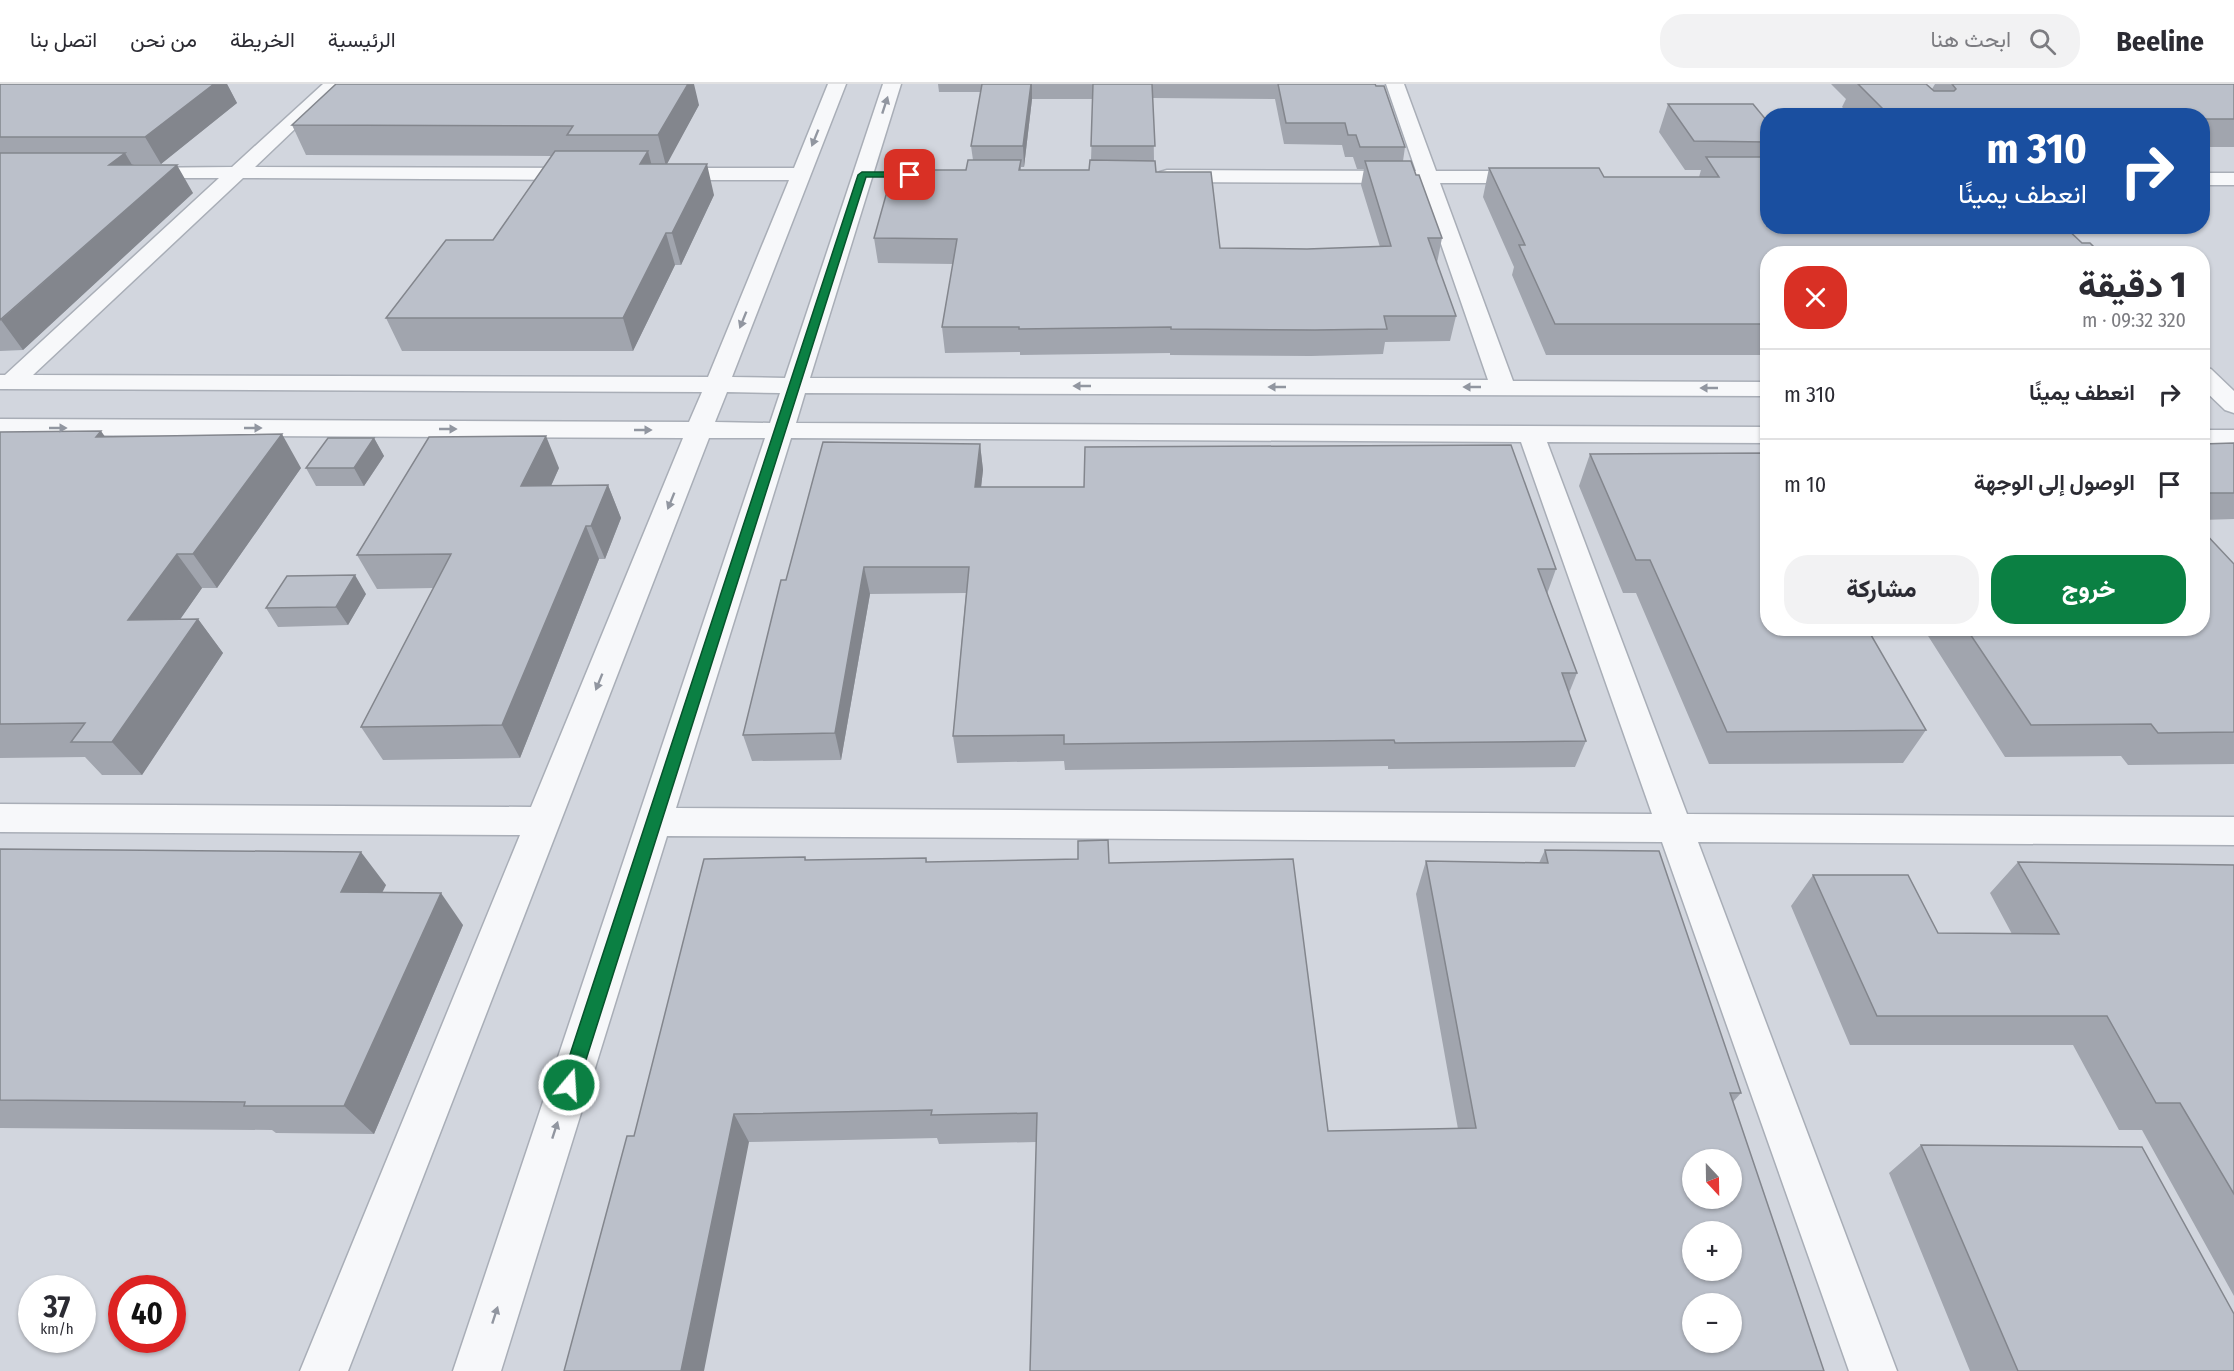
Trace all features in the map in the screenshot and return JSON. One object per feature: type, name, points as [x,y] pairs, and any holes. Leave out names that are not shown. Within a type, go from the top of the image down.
[{"type":"street","points":[[6,382],[333,84]]},
{"type":"street","points":[[324,1371],[837,84]]},
{"type":"street","points":[[477,1371],[794,385],[874,175],[892,84]]},
{"type":"street","points":[[1395,84],[1503,387]]},
{"type":"street","points":[[118,172],[597,174]]},
{"type":"street","points":[[645,174],[801,174]]},
{"type":"street","points":[[1145,176],[1557,177]]},
{"type":"street","points":[[2210,179],[2234,179]]},
{"type":"street","points":[[6,382],[1760,389]]},
{"type":"street","points":[[2210,382],[2223,395]]},
{"type":"street","points":[[0,427],[1760,435]]},
{"type":"street","points":[[1531,434],[1873,1371]]},
{"type":"street","points":[[2210,438],[2234,438]]},
{"type":"street","points":[[0,818],[543,821]]},
{"type":"street","points":[[654,822],[2234,831]]},
{"type":"shaded area","points":[[0,84],[2234,84],[2234,1371],[0,1371]]},
{"type":"building","points":[[0,84],[214,84],[145,137],[0,137]]},
{"type":"building","points":[[336,84],[688,84],[658,135],[567,135],[573,126],[292,125]]},
{"type":"building","points":[[982,84],[1031,84],[1023,146],[971,146]]},
{"type":"building","points":[[1093,84],[1152,84],[1155,146],[1091,146]]},
{"type":"building","points":[[1278,84],[1375,84],[1384,86],[1405,147],[1360,147],[1356,135],[1348,135],[1345,123],[1286,123]]},
{"type":"building","points":[[1858,84],[1926,84],[1934,91],[1954,91],[1956,89],[1952,84],[2234,84],[2234,119],[2210,119],[2210,108],[1882,108]]},
{"type":"building","points":[[1668,104],[1753,104],[1760,112],[1760,142],[1694,141]]},
{"type":"building","points":[[555,151],[648,151],[640,164],[707,164],[672,233],[666,233],[623,318],[386,318],[446,240],[493,240]]},
{"type":"building","points":[[0,153],[125,153],[109,165],[177,165],[0,320]]},
{"type":"building","points":[[1706,157],[1760,157],[1760,234],[2072,234],[2082,243],[2090,243],[2093,246],[1760,246],[1760,324],[1555,324],[1519,245],[1525,245],[1489,168],[1599,168],[1604,177],[1719,177]]},
{"type":"building","points":[[968,160],[1021,160],[1019,170],[1089,170],[1090,160],[1155,161],[1156,172],[1211,172],[1220,248],[1307,249],[1391,246],[1365,161],[1411,161],[1416,175],[1419,175],[1442,238],[1428,238],[1456,316],[1384,316],[1387,329],[942,327],[957,239],[874,238],[893,170],[966,170]]},
{"type":"building","points":[[101,431],[96,437],[282,434],[193,554],[177,554],[128,620],[198,619],[112,742],[71,742],[85,723],[0,724],[0,432]]},
{"type":"building","points":[[546,436],[521,486],[608,485],[591,526],[586,526],[502,725],[361,727],[451,554],[357,555],[429,437]]},
{"type":"building","points":[[328,438],[374,438],[354,468],[306,468]]},
{"type":"building","points":[[823,442],[980,444],[975,487],[1084,487],[1085,447],[1511,445],[1556,569],[1538,569],[1577,673],[1562,673],[1586,741],[1395,743],[1394,740],[1064,744],[1064,735],[953,736],[969,567],[864,567],[835,733],[743,735],[781,580],[786,580]]},
{"type":"building","points":[[2234,443],[2234,493],[2210,493],[2210,444]]},
{"type":"building","points":[[1760,453],[1760,636],[1872,636],[1926,730],[1727,732],[1650,560],[1636,560],[1590,454]]},
{"type":"building","points":[[2210,538],[2234,564],[2234,732],[2158,733],[2151,724],[2031,725],[1971,636],[2210,636]]},
{"type":"building","points":[[355,575],[336,607],[266,608],[287,576]]},
{"type":"building","points":[[1108,840],[1109,863],[1293,859],[1328,1131],[1476,1128],[1426,861],[1548,863],[1545,850],[1659,851],[1741,1093],[1730,1093],[1824,1371],[1030,1371],[1037,1113],[931,1115],[932,1110],[734,1114],[681,1371],[564,1371],[627,1136],[634,1136],[704,859],[926,858],[926,862],[1078,859],[1078,841]]},
{"type":"building","points":[[0,849],[361,852],[341,892],[441,893],[344,1106],[244,1106],[245,1102],[0,1100]]},
{"type":"building","points":[[2018,862],[2234,865],[2234,1194],[2180,1103],[2156,1103],[2107,1016],[1877,1016],[1813,875],[1908,875],[1938,933],[2059,934]]},
{"type":"building","points":[[1921,1145],[2142,1147],[2234,1314],[2234,1371],[2018,1371]]},
{"type":"route","points":[[569,1085],[862,175],[910,175]]}]
